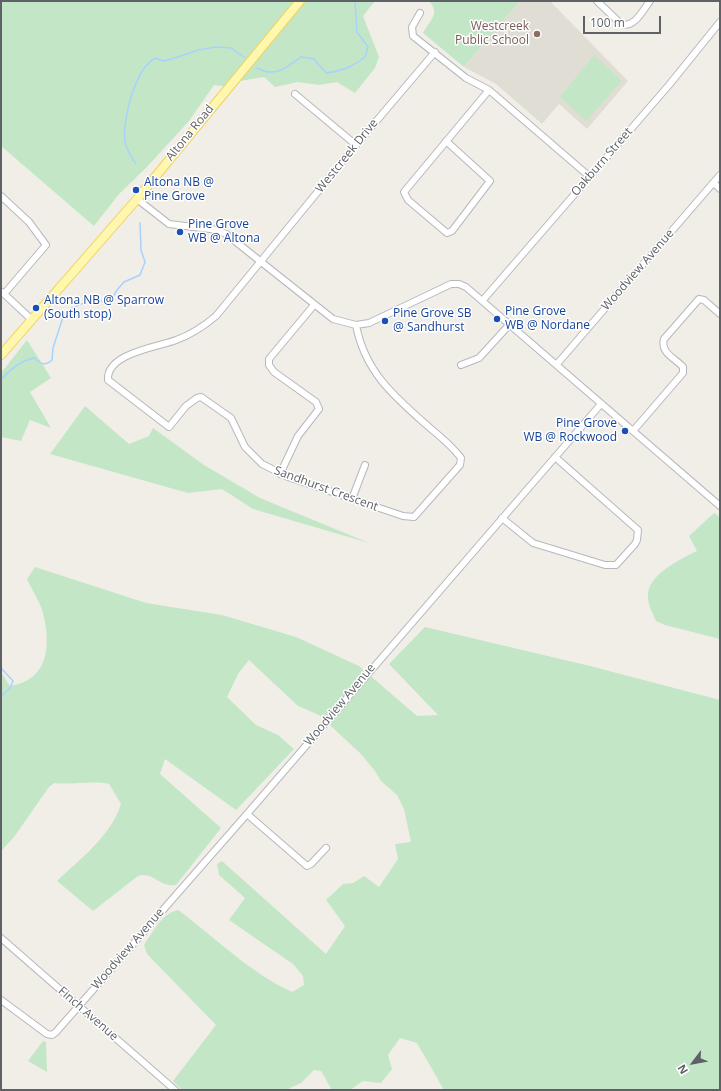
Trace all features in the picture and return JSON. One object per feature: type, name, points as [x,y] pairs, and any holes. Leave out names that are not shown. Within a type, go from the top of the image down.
[{"type":"main road","name":"Altona Road","points":[[1,356],[136,199],[300,1]]},
{"type":"street","points":[[596,1],[625,26],[632,24],[650,1]]},
{"type":"street","points":[[420,13],[412,27],[413,36],[466,78],[489,90],[590,177]]},
{"type":"street","name":"Oakburn Street","points":[[483,300],[538,234],[590,177],[669,85],[720,22]]},
{"type":"street","name":"Westcreek Drive","points":[[261,262],[356,145],[435,52]]},
{"type":"street","points":[[446,141],[490,181],[452,231],[447,233],[408,200],[404,192],[446,141],[489,90]]},
{"type":"street","points":[[295,94],[356,145]]},
{"type":"street","name":"Woodview Avenue","points":[[556,364],[720,175]]},
{"type":"street","points":[[714,183],[720,189]]},
{"type":"street","points":[[1,196],[29,222],[46,245],[2,292],[31,320]]},
{"type":"street","points":[[136,199],[169,224],[218,230],[333,319],[356,325],[369,323],[451,284],[462,285],[483,300],[720,506]]},
{"type":"street","name":"Sandhurst Crescent","points":[[261,262],[216,316],[205,326],[176,341],[130,354],[113,368],[108,376],[108,380],[169,428],[186,406],[197,398],[201,397],[207,399],[231,418],[245,447],[252,456],[280,474],[403,516],[414,517],[460,465],[461,458],[453,447],[398,400],[381,381],[367,358],[356,325]]},
{"type":"street","points":[[633,431],[683,373],[683,367],[663,350],[662,346],[664,340],[699,299],[707,302],[720,314]]},
{"type":"street","points":[[280,474],[298,436],[319,409],[316,402],[274,372],[269,365],[269,359],[314,305]]},
{"type":"street","points":[[461,365],[479,358],[510,324]]},
{"type":"street","name":"Woodview Avenue","points":[[1,1000],[47,1034],[52,1035],[247,814],[601,404]]},
{"type":"street","points":[[502,518],[533,543],[606,565],[616,565],[635,544],[638,530],[555,457]]},
{"type":"street","points":[[352,499],[365,465]]},
{"type":"street","points":[[247,814],[307,866],[311,864],[326,848]]},
{"type":"street","name":"Finch Avenue","points":[[1,938],[175,1090]]},
{"type":"shaded area","name":"Westcreek Public School","points":[[520,1],[550,1],[628,81],[587,129],[559,104],[542,124],[496,84],[464,67]]},
{"type":"green space","points":[[1,1],[375,1],[363,16],[379,57],[375,68],[355,93],[337,82],[319,85],[298,82],[275,87],[264,77],[240,81],[229,87],[214,85],[189,121],[146,168],[119,194],[94,226],[1,146]]},
{"type":"green space","points":[[429,1],[520,1],[464,67],[423,33],[434,14],[434,10]]},
{"type":"green space","points":[[594,55],[622,81],[586,121],[560,97]]},
{"type":"green space","points":[[27,340],[51,378],[30,392],[51,428],[30,420],[21,441],[1,437],[1,373]]},
{"type":"green space","points":[[85,406],[129,444],[149,436],[153,428],[204,465],[260,498],[369,543],[253,509],[222,489],[188,493],[50,454]]},
{"type":"green space","points":[[714,513],[720,517],[720,639],[665,625],[656,621],[648,600],[649,589],[658,575],[682,558],[697,551],[689,536]]},
{"type":"green space","points":[[35,567],[146,603],[222,615],[296,637],[359,666],[417,716],[438,715],[389,664],[425,627],[590,666],[720,700],[720,1090],[444,1090],[417,1043],[400,1038],[388,1055],[392,1069],[381,1083],[363,1081],[350,1090],[332,1090],[321,1071],[314,1070],[301,1083],[286,1090],[182,1090],[173,1081],[216,1025],[147,954],[144,945],[158,924],[167,915],[178,910],[247,965],[276,984],[292,992],[304,985],[303,976],[293,964],[229,920],[245,898],[219,875],[217,864],[222,861],[326,954],[345,926],[326,900],[343,884],[353,883],[364,876],[379,887],[398,859],[395,844],[411,842],[404,809],[397,795],[381,781],[361,754],[319,715],[298,706],[249,660],[238,674],[227,697],[256,725],[278,735],[294,749],[236,810],[165,759],[160,774],[221,828],[176,885],[165,884],[148,876],[138,876],[93,911],[57,881],[94,846],[116,816],[121,804],[109,784],[96,782],[54,783],[49,787],[14,837],[1,851],[1,672],[10,686],[33,677],[40,669],[44,659],[47,637],[43,613],[27,579]]},
{"type":"green space","points":[[43,1041],[46,1042],[47,1072],[28,1061]]},
{"type":"waterway","points":[[257,68],[263,71],[275,72],[285,68],[301,57],[314,59],[326,73],[347,68],[365,57],[368,47],[357,32],[355,1]]},
{"type":"waterway","points":[[136,164],[129,153],[125,142],[126,121],[136,83],[149,63],[156,58],[163,61],[198,50],[216,47],[231,48],[244,57]]},
{"type":"waterway","points":[[1,380],[8,372],[24,361],[34,358],[45,364],[52,360],[53,348],[64,314],[70,309],[88,301],[107,301],[113,297],[124,282],[140,275],[145,262],[141,250],[140,223]]},
{"type":"waterway","points":[[1,668],[13,681],[10,688],[1,696]]},
{"type":"place","name":"Westcreek Public School","points":[[537,34]]},
{"type":"place","name":"Altona NB @ Pine Grove","points":[[136,190]]},
{"type":"place","name":"Pine Grove WB @ Altona","points":[[180,232]]},
{"type":"place","name":"Altona NB @ Sparrow (South stop)","points":[[36,308]]},
{"type":"place","name":"Pine Grove WB @ Nordane","points":[[497,319]]},
{"type":"place","name":"Pine Grove SB @ Sandhurst","points":[[385,321]]},
{"type":"place","name":"Pine Grove WB @ Rockwood","points":[[625,431]]}]
